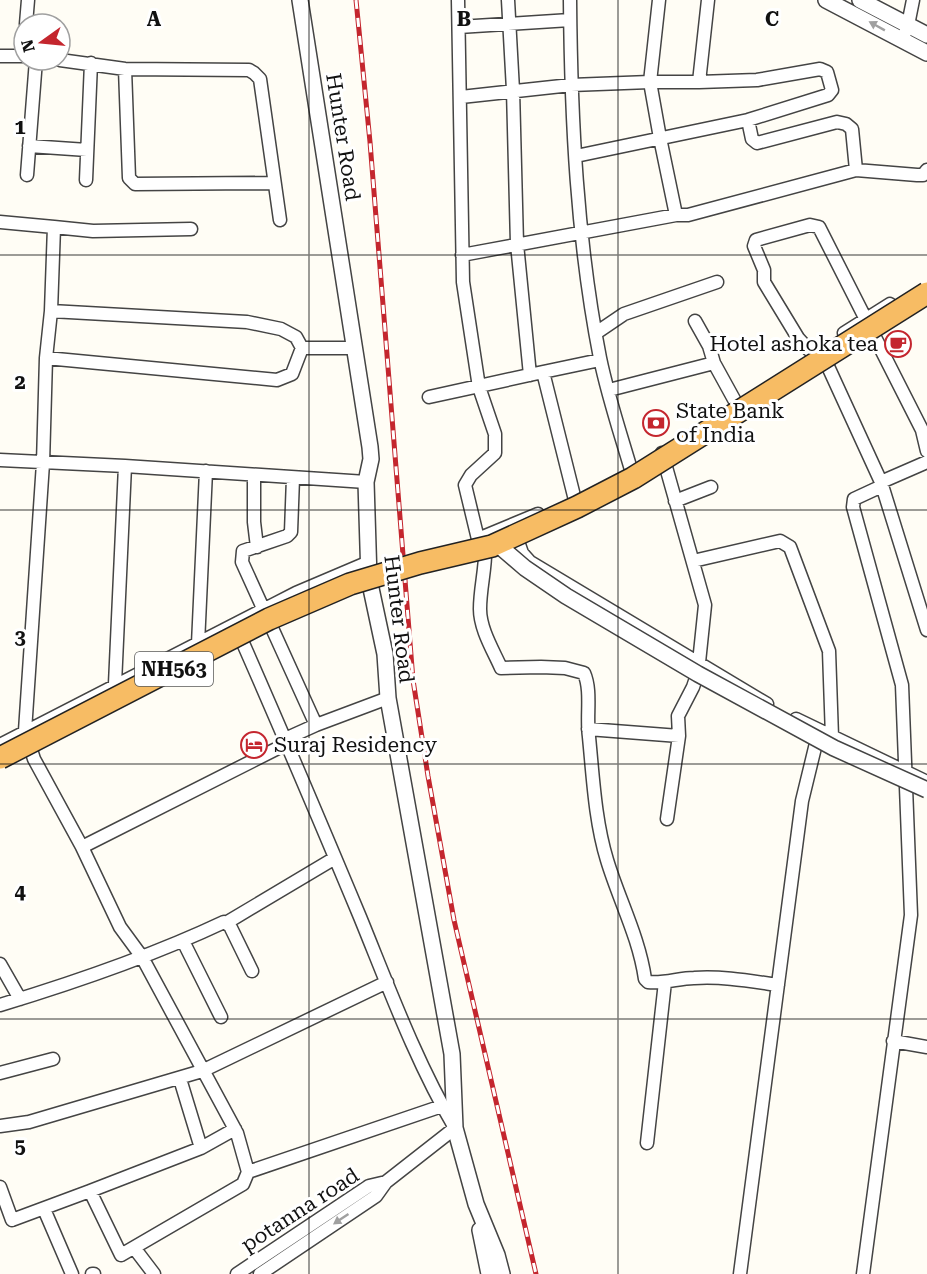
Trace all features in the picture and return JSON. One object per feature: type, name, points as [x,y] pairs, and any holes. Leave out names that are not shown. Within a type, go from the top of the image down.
[{"type":"highway","name":"NH563","points":[[0,758],[269,619],[350,584],[488,541],[577,507],[633,478],[925,287]]},
{"type":"street","name":"Hunter Road","points":[[300,0],[371,459],[366,482],[369,579],[385,654],[387,698],[452,1053],[456,1133],[476,1204],[489,1274]]},
{"type":"street","points":[[458,0],[463,282],[479,387],[495,439],[495,453],[465,485],[488,541],[566,596],[698,674],[834,748],[927,790]]},
{"type":"street","points":[[508,0],[513,90],[516,244],[530,375]]},
{"type":"street","points":[[570,0],[571,85],[581,233],[600,360],[632,473]]},
{"type":"street","points":[[659,0],[650,82],[676,215]]},
{"type":"street","points":[[699,82],[708,0]]},
{"type":"street","points":[[826,0],[927,53]]},
{"type":"street","points":[[860,0],[927,35]]},
{"type":"street","points":[[902,40],[908,25],[913,0]]},
{"type":"street","points":[[459,27],[570,20]]},
{"type":"street","points":[[72,61],[125,69],[249,70],[254,73],[260,79],[280,220]]},
{"type":"street","points":[[86,180],[90,63]]},
{"type":"street","points":[[125,69],[129,178],[135,184],[273,183]]},
{"type":"street","points":[[461,97],[571,85],[757,81],[820,69],[827,72],[832,90],[828,95],[748,120],[576,156]]},
{"type":"street","points":[[27,175],[35,72]]},
{"type":"street","points":[[748,120],[752,139],[757,143],[837,122],[846,124],[852,129],[856,170]]},
{"type":"street","points":[[29,146],[87,150]]},
{"type":"street","points":[[462,255],[676,215],[688,215],[856,170],[917,175],[923,175],[927,170]]},
{"type":"street","points":[[0,222],[93,231],[191,229]]},
{"type":"street","points":[[820,349],[808,350],[798,338],[765,282],[764,270],[754,246],[756,240],[810,225],[819,227],[922,430],[927,451]]},
{"type":"street","points":[[54,227],[51,311],[46,358],[42,463],[25,731],[34,759],[82,847],[120,927],[141,957],[235,1129],[248,1172],[243,1184],[135,1249],[121,1255],[90,1191]]},
{"type":"street","points":[[596,333],[624,314],[717,282]]},
{"type":"street","points":[[778,985],[720,977],[665,982],[648,982],[645,978],[640,952],[606,858],[597,808],[588,729],[587,680],[584,673],[549,667],[501,668],[482,624],[480,610],[486,555],[485,542],[512,525],[575,500],[632,473],[661,449],[866,319],[925,287],[927,300]]},
{"type":"street","points":[[46,358],[277,380],[292,374],[302,348],[296,337],[281,329],[247,322],[51,311]]},
{"type":"street","points":[[695,321],[736,403]]},
{"type":"street","points":[[302,348],[355,348]]},
{"type":"street","points":[[820,349],[881,484],[927,630]]},
{"type":"street","points":[[429,397],[600,360]]},
{"type":"street","points":[[609,390],[714,363]]},
{"type":"street","points":[[543,372],[575,500]]},
{"type":"street","points":[[661,449],[705,605],[699,662],[693,687],[678,716],[679,736],[667,819]]},
{"type":"street","points":[[0,460],[366,482]]},
{"type":"street","points":[[863,1274],[911,915],[902,685],[853,507],[854,499],[927,462]]},
{"type":"street","points":[[115,684],[125,466]]},
{"type":"street","points":[[198,644],[206,471]]},
{"type":"street","points":[[254,476],[254,522],[257,547]]},
{"type":"street","points":[[293,478],[291,531],[287,536],[243,551],[242,562],[316,725]]},
{"type":"street","points":[[675,501],[711,487]]},
{"type":"street","points":[[512,525],[522,553],[530,562],[699,662],[722,678],[819,731],[927,782]]},
{"type":"street","points":[[693,561],[780,541],[790,547],[829,651],[832,737]]},
{"type":"street","points":[[0,745],[306,588],[369,562]]},
{"type":"street","points":[[235,624],[287,741],[387,982],[456,1133]]},
{"type":"street","points":[[82,847],[316,725],[387,698]]},
{"type":"street","points":[[588,729],[679,736]]},
{"type":"street","points":[[740,1274],[802,801],[819,731]]},
{"type":"street","points":[[0,1005],[141,957],[226,923],[335,858]]},
{"type":"street","points":[[226,923],[230,926],[252,971]]},
{"type":"street","points":[[183,941],[221,1017]]},
{"type":"street","points":[[0,964],[20,999]]},
{"type":"street","points":[[0,1126],[29,1122],[202,1071],[387,982]]},
{"type":"street","points":[[647,1143],[665,982]]},
{"type":"street","points":[[893,1041],[927,1047]]},
{"type":"street","points":[[0,1073],[53,1059]]},
{"type":"street","points":[[180,1079],[201,1148]]},
{"type":"street","points":[[248,1172],[442,1106]]},
{"type":"street","points":[[0,1187],[12,1220],[201,1148],[235,1129]]},
{"type":"street","name":"potanna road","points":[[269,1272],[376,1196],[386,1182],[456,1133]]},
{"type":"street","name":"potanna road","points":[[237,1274],[369,1186],[386,1182]]},
{"type":"street","name":"Hunter Road","points":[[476,1204],[497,1255],[502,1274]]},
{"type":"street","points":[[44,1209],[72,1274]]},
{"type":"street","points":[[135,1249],[154,1274]]},
{"type":"railway","points":[[356,0],[370,142],[413,680],[454,920],[536,1274]]},
{"type":"place","name":"Hotel ashoka tea","points":[[898,344]]},
{"type":"place","name":"State Bank of India","points":[[656,423]]},
{"type":"place","name":"Suraj Residency","points":[[254,745]]}]
